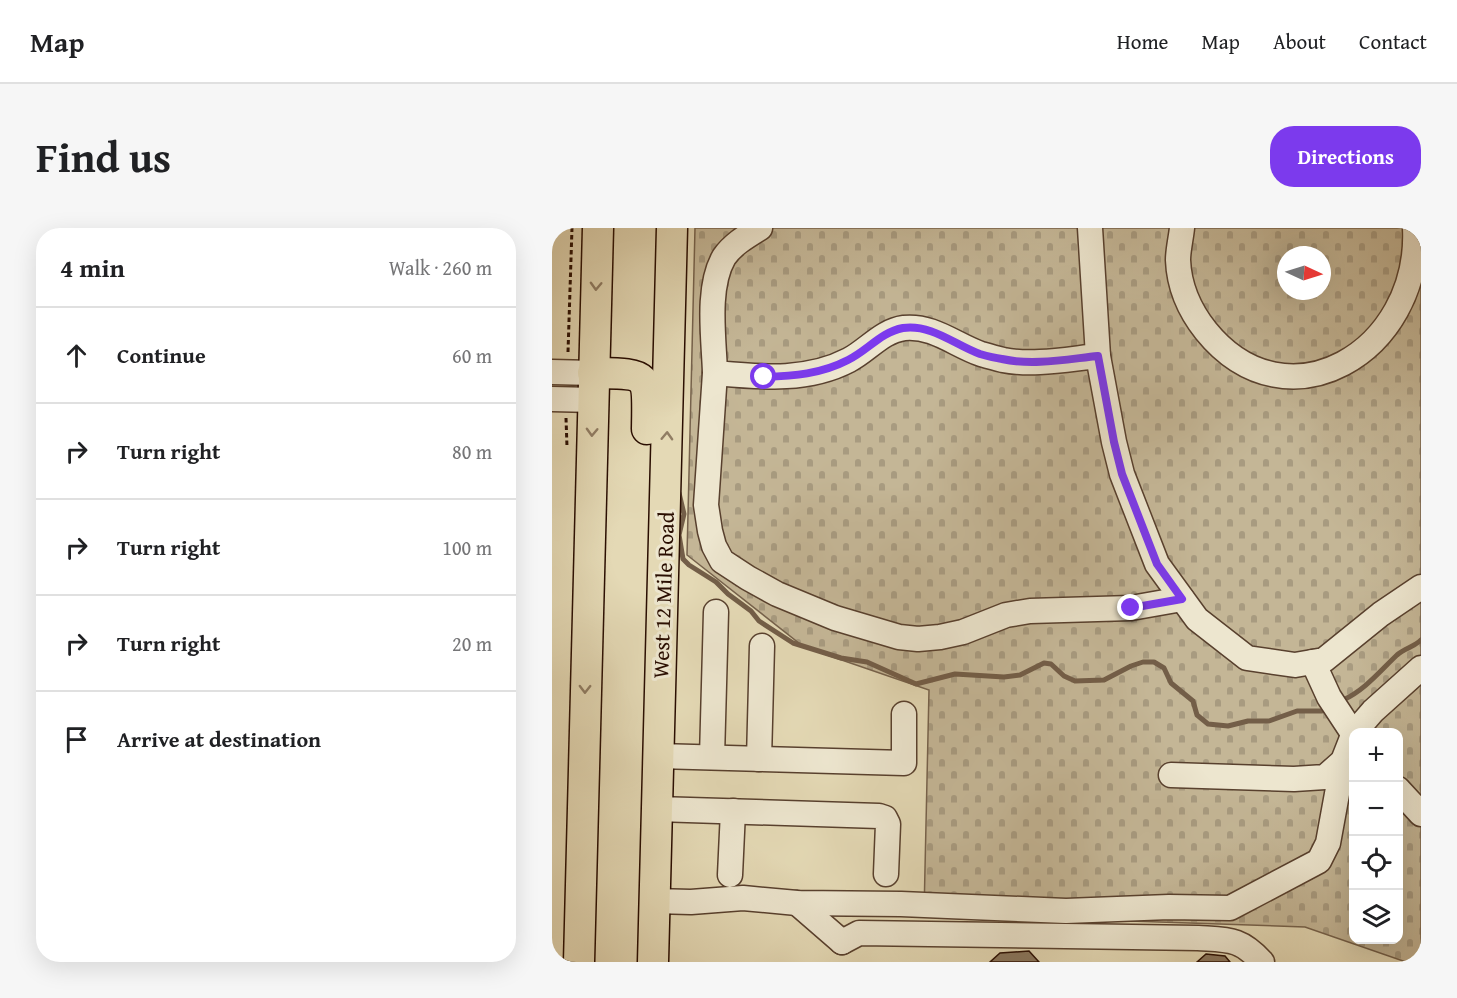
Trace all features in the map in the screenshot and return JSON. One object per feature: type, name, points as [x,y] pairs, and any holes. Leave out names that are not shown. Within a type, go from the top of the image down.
[{"type":"main road","points":[[579,962],[598,228]]},
{"type":"main road","name":"West 12 Mile Road","points":[[653,962],[672,228]]},
{"type":"main road","points":[[593,387],[636,375],[645,382],[648,393],[639,854],[655,897]]},
{"type":"main road","points":[[589,526],[605,668],[597,962]]},
{"type":"street","points":[[760,228],[740,240],[724,258],[715,282],[713,314],[715,373],[706,505],[714,546],[722,561],[777,594],[835,618],[898,637],[918,639],[963,632],[1006,615],[1030,611],[1131,608],[1182,599]]},
{"type":"street","points":[[1090,228],[1098,356],[1114,442],[1126,485],[1157,564],[1197,619],[1247,658],[1295,665],[1324,660],[1382,614],[1421,587]]},
{"type":"street","points":[[1175,229],[1183,291],[1196,319],[1216,344],[1241,362],[1271,374],[1302,377],[1333,372],[1362,360],[1386,340],[1405,315],[1419,285],[1420,248],[1415,228]]},
{"type":"street","points":[[715,373],[764,377],[795,376],[822,371],[850,359],[888,333],[903,328],[926,329],[980,354],[1006,360],[1038,361],[1098,356]]},
{"type":"street","points":[[552,372],[593,387]]},
{"type":"street","points":[[552,399],[593,387]]},
{"type":"street","points":[[712,758],[716,612]]},
{"type":"street","points":[[759,759],[762,646]]},
{"type":"street","points":[[1312,662],[1329,698],[1350,728]]},
{"type":"street","points":[[1358,728],[1421,668]]},
{"type":"street","points":[[658,756],[904,763],[904,714]]},
{"type":"street","points":[[655,897],[691,902],[743,898],[797,903],[901,904],[1066,911],[1169,907],[1230,909],[1319,861],[1328,843],[1343,761],[1349,744]]},
{"type":"street","points":[[1171,775],[1294,779],[1325,777],[1343,761]]},
{"type":"street","points":[[1403,794],[1421,814]]},
{"type":"street","points":[[657,809],[879,816],[885,818],[888,824],[886,874]]},
{"type":"street","points":[[730,875],[733,811]]},
{"type":"street","points":[[797,903],[841,952],[859,933],[1198,938],[1235,941],[1250,949],[1262,962]]},
{"type":"green space","points":[[695,228],[1421,228],[1421,962],[1406,962],[1354,944],[1403,944],[1403,728],[1349,728],[1349,942],[1305,927],[924,914],[929,690],[804,647],[687,555]]},
{"type":"building","points":[[1029,951],[1039,962],[990,962],[1000,953]]},
{"type":"building","points":[[1206,954],[1225,956],[1230,962],[1197,962]]},
{"type":"waterway","points":[[679,493],[684,514],[679,535],[683,559],[716,582],[751,611],[759,621],[793,643],[841,658],[867,662],[916,684],[955,674],[1004,677],[1020,675],[1044,663],[1051,664],[1064,676],[1075,681],[1104,680],[1131,666],[1143,662],[1154,662],[1164,668],[1171,683],[1193,701],[1197,715],[1208,724],[1228,726],[1248,721],[1269,721],[1297,711],[1322,711]]},
{"type":"waterway","points":[[1343,700],[1365,686],[1400,653],[1421,640]]},
{"type":"route","points":[[764,377],[795,376],[822,371],[850,359],[888,333],[903,328],[926,329],[980,354],[1006,360],[1038,361],[1098,356],[1114,442],[1133,506],[1157,564],[1182,599],[1131,608]]}]
